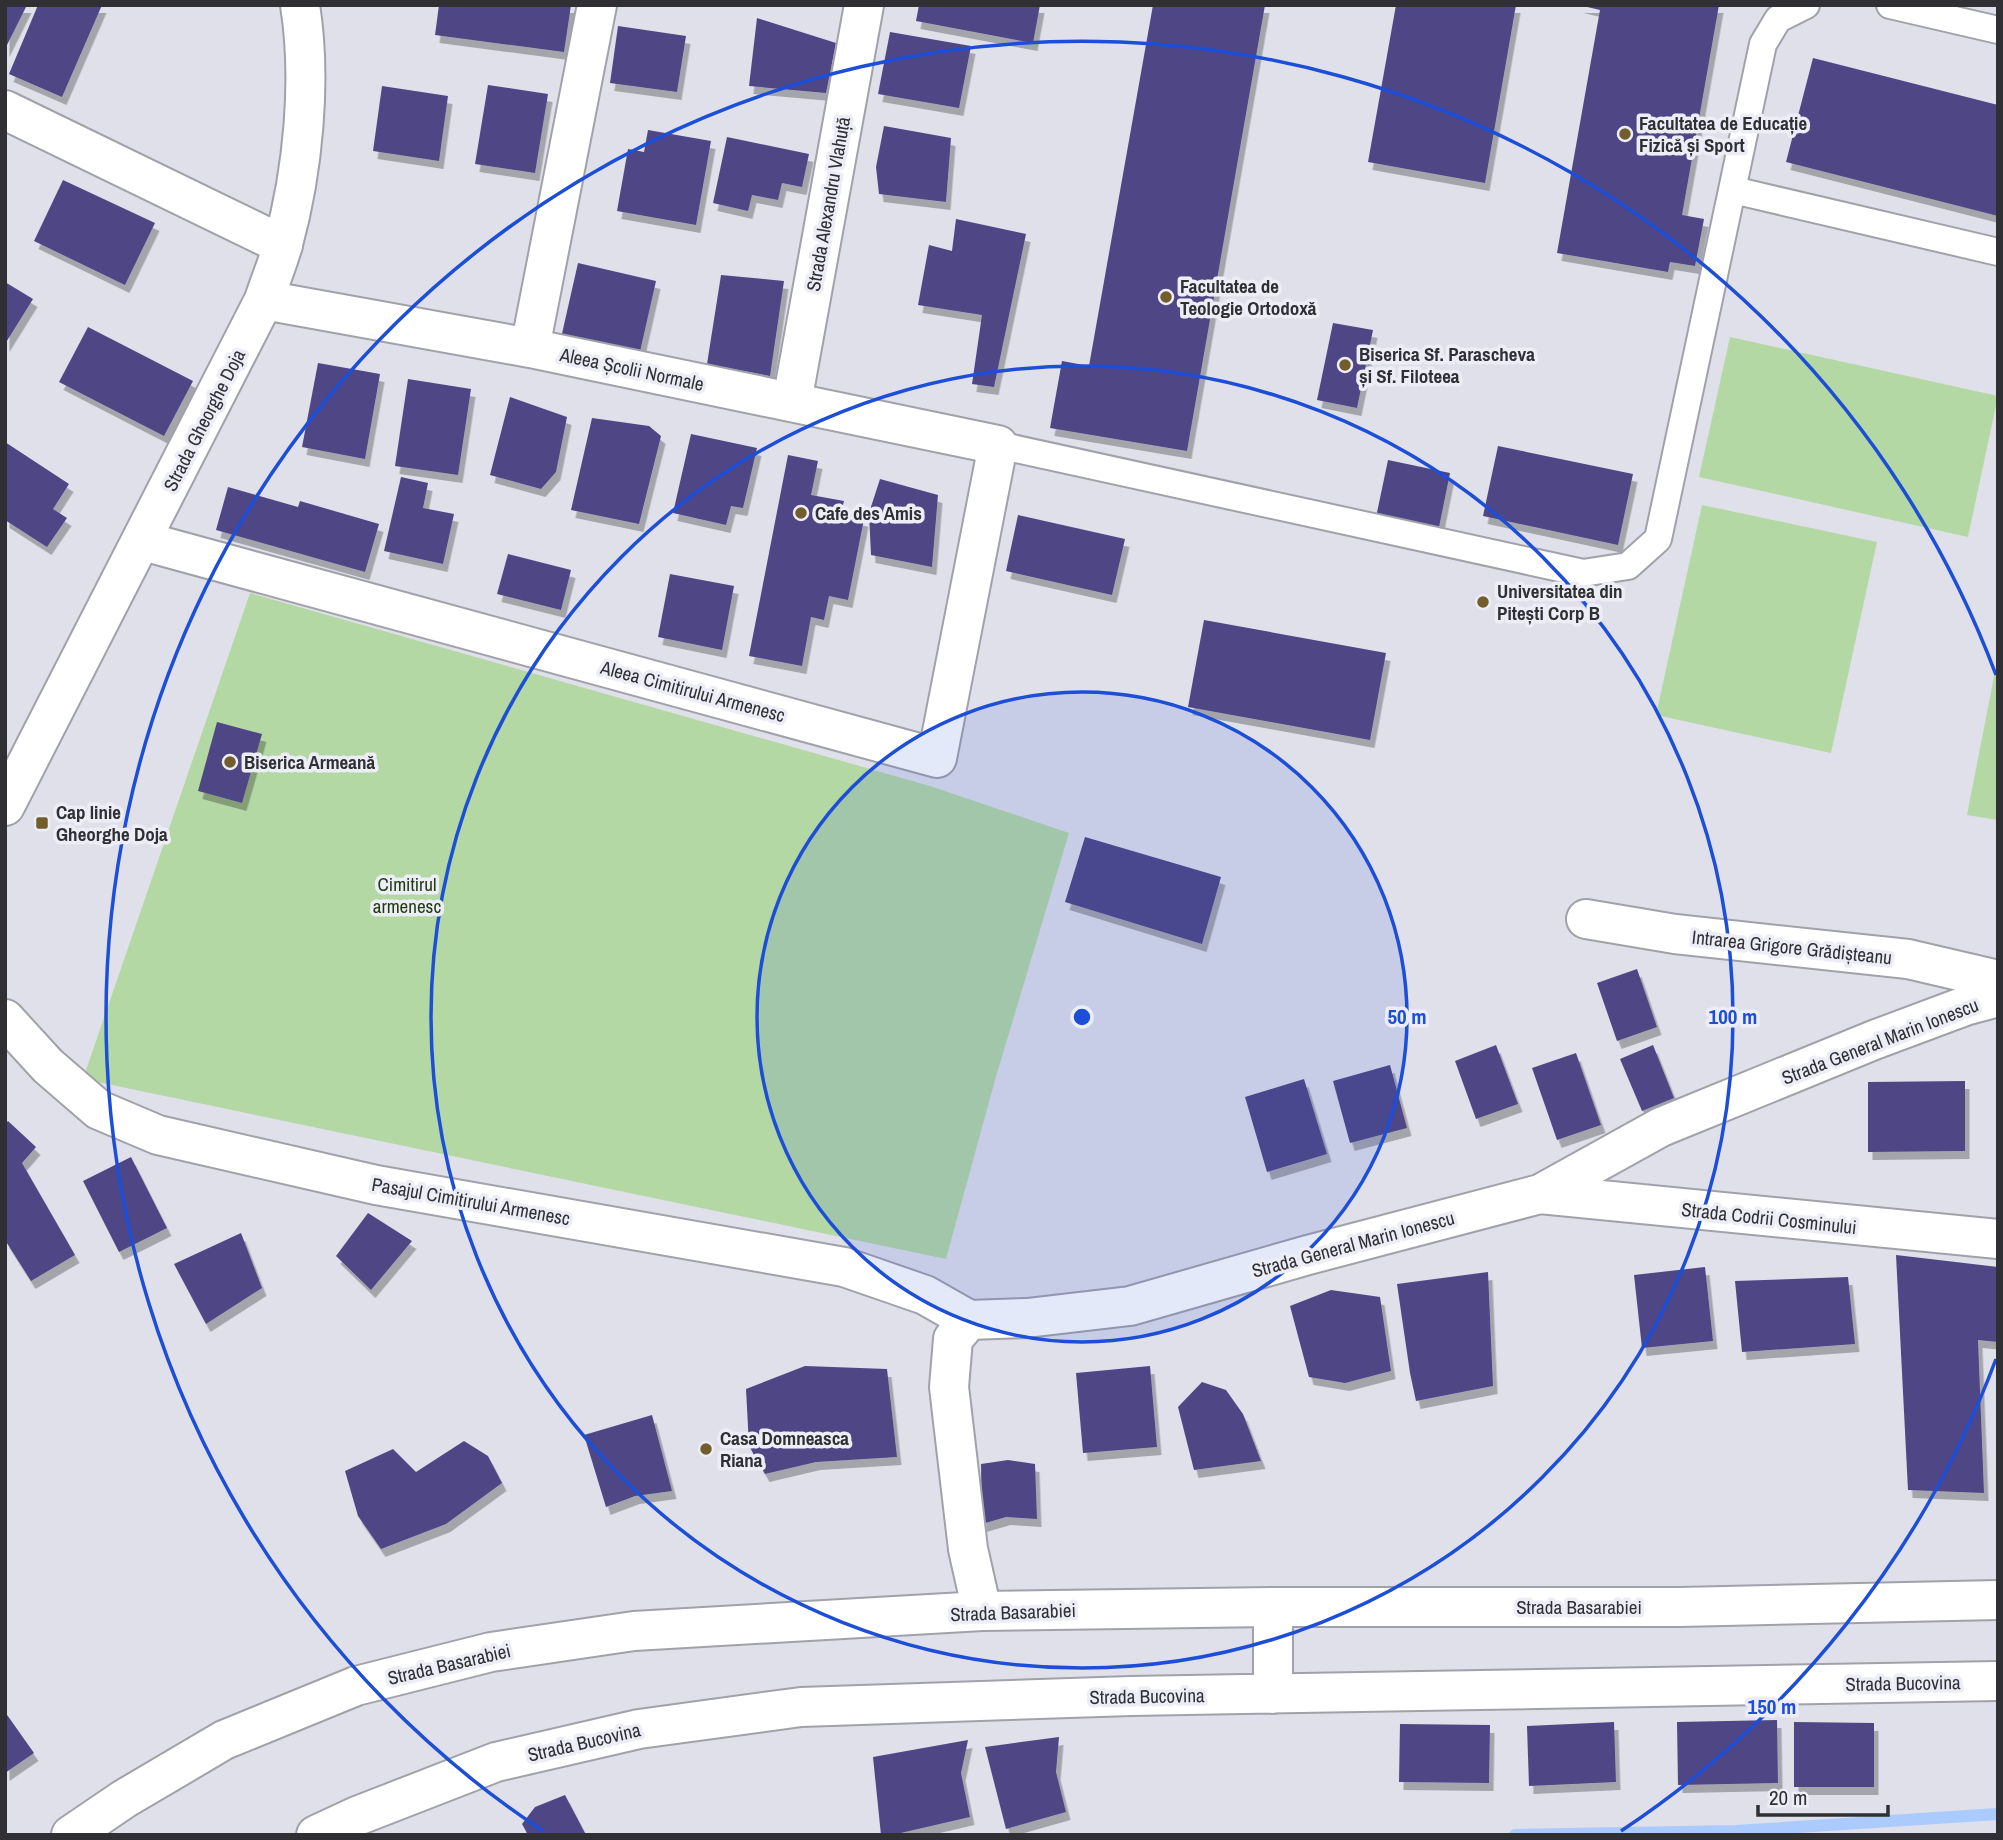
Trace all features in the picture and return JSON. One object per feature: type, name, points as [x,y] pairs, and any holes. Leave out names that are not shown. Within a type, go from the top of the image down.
[{"type":"street","name":"Strada Gheorghe Doja","points":[[5,806],[264,300],[283,245],[299,167],[305,114],[300,5]]},
{"type":"street","points":[[530,348],[597,5]]},
{"type":"street","name":"Strada Alexandru Vlahuță","points":[[792,402],[864,5]]},
{"type":"street","points":[[5,110],[283,245]]},
{"type":"street","name":"Aleea Școlii Normale","points":[[264,300],[530,348],[998,446]]},
{"type":"street","name":"Aleea Cimitirului Armenesc","points":[[143,541],[937,758],[998,446]]},
{"type":"street","name":"Intrarea Grigore Grădișteanu","points":[[1586,919],[1675,934],[1908,959],[1998,980]]},
{"type":"street","name":"Strada General Marin Ionescu","points":[[969,1320],[1027,1318],[1130,1306],[1308,1255],[1540,1194],[1661,1127],[1887,1035],[1965,1006],[1998,997]]},
{"type":"street","name":"Pasajul Cimitirului Armenesc","points":[[5,1019],[48,1066],[99,1110],[158,1135],[376,1185],[844,1267],[925,1294],[969,1320]]},
{"type":"street","name":"Strada Codrii Cosminului","points":[[1540,1194],[1998,1239]]},
{"type":"street","points":[[969,1320],[953,1339],[949,1388],[968,1549],[982,1611]]},
{"type":"street","name":"Strada Basarabiei","points":[[71,1835],[124,1799],[224,1740],[356,1686],[491,1652],[634,1631],[982,1611],[1273,1607],[1680,1607],[1998,1600]]},
{"type":"street","points":[[1273,1607],[1273,1694]]},
{"type":"street","name":"Strada Bucovina","points":[[316,1835],[356,1816],[496,1762],[639,1729],[801,1707],[1273,1694],[1998,1681]]},
{"type":"lane","points":[[998,446],[1583,573],[1628,565],[1658,539],[1763,44],[1778,19],[1806,5]]},
{"type":"lane","points":[[1890,5],[1998,30]]},
{"type":"lane","points":[[1733,190],[1998,252]]},
{"type":"green space","points":[[1730,337],[1998,396],[1968,537],[1699,477]]},
{"type":"green space","points":[[1702,505],[1877,542],[1831,753],[1656,715]]},
{"type":"green space","name":"Cimitirul armenesc","points":[[250,593],[930,786],[1069,833],[995,1080],[946,1259],[83,1079]]},
{"type":"green space","points":[[1998,656],[1998,820],[1967,815]]},
{"type":"building","points":[[5,5],[27,5],[5,49]]},
{"type":"building","points":[[38,5],[102,5],[62,97],[9,74]]},
{"type":"building","points":[[439,5],[571,5],[564,52],[435,35]]},
{"type":"building","points":[[919,5],[1040,5],[1033,43],[916,21]]},
{"type":"building","points":[[1153,5],[1265,5],[1187,451],[1050,428],[1062,361],[1089,366]]},
{"type":"building","points":[[1396,5],[1516,5],[1485,183],[1368,162]]},
{"type":"building","points":[[1579,5],[1719,5],[1682,215],[1704,219],[1695,266],[1670,262],[1668,272],[1557,253],[1600,10]]},
{"type":"building","points":[[757,18],[836,43],[826,93],[749,86]]},
{"type":"building","points":[[618,26],[686,36],[677,92],[610,83]]},
{"type":"building","points":[[890,32],[971,46],[959,108],[878,94]]},
{"type":"building","points":[[1813,58],[1998,105],[1998,216],[1786,162]]},
{"type":"building","points":[[488,85],[548,94],[535,173],[475,164]]},
{"type":"building","points":[[382,86],[448,96],[439,161],[373,151]]},
{"type":"building","points":[[884,126],[951,138],[946,202],[879,194],[876,167]]},
{"type":"building","points":[[648,130],[711,141],[696,225],[617,211],[628,149],[644,152]]},
{"type":"building","points":[[727,137],[809,154],[802,187],[782,183],[778,200],[752,195],[748,211],[713,203]]},
{"type":"building","points":[[63,180],[155,223],[125,285],[34,241]]},
{"type":"building","points":[[956,219],[1026,234],[994,387],[972,384],[982,315],[918,305],[929,245],[952,251]]},
{"type":"building","points":[[578,263],[656,281],[639,356],[561,338]]},
{"type":"building","points":[[721,275],[784,281],[770,376],[707,364]]},
{"type":"building","points":[[5,282],[33,299],[5,344]]},
{"type":"building","name":"Biserica Sf. Parascheva și Sf. Filoteea","points":[[1333,323],[1373,330],[1357,408],[1317,400]]},
{"type":"building","points":[[88,327],[193,381],[164,436],[59,382]]},
{"type":"building","points":[[318,363],[380,374],[365,459],[302,447]]},
{"type":"building","points":[[408,379],[471,389],[458,475],[395,466]]},
{"type":"building","points":[[510,397],[567,417],[556,472],[541,489],[490,475]]},
{"type":"building","points":[[592,418],[649,426],[661,436],[639,524],[571,510]]},
{"type":"building","points":[[691,434],[757,448],[743,508],[731,506],[726,525],[673,513]]},
{"type":"building","points":[[5,442],[69,484],[53,509],[67,518],[47,547],[5,520]]},
{"type":"building","points":[[1498,446],[1633,474],[1618,545],[1483,516]]},
{"type":"building","points":[[788,455],[818,461],[811,495],[844,501],[841,513],[864,519],[848,600],[829,596],[824,620],[811,617],[802,666],[749,656]]},
{"type":"building","points":[[1388,460],[1450,473],[1437,537],[1375,522]]},
{"type":"building","points":[[401,477],[428,483],[423,508],[454,514],[443,564],[384,551]]},
{"type":"building","points":[[880,479],[938,495],[932,567],[871,555],[869,513]]},
{"type":"building","points":[[228,487],[298,507],[300,501],[379,524],[365,572],[216,530]]},
{"type":"building","points":[[1018,515],[1125,539],[1112,595],[1006,571]]},
{"type":"building","points":[[508,554],[571,570],[561,610],[497,594]]},
{"type":"building","points":[[670,574],[734,586],[722,650],[658,637]]},
{"type":"building","points":[[1204,620],[1386,653],[1370,740],[1188,707]]},
{"type":"building","name":"Biserica Armeană","points":[[217,722],[262,734],[242,803],[198,791]]},
{"type":"building","points":[[1085,837],[1221,877],[1202,944],[1065,902]]},
{"type":"building","points":[[1637,969],[1657,1027],[1617,1041],[1597,983]]},
{"type":"building","points":[[1496,1045],[1518,1104],[1476,1119],[1455,1061]]},
{"type":"building","points":[[1653,1045],[1674,1098],[1642,1111],[1620,1059]]},
{"type":"building","points":[[1576,1053],[1601,1125],[1557,1140],[1532,1068]]},
{"type":"building","points":[[1390,1065],[1407,1128],[1350,1143],[1333,1081]]},
{"type":"building","points":[[1304,1079],[1327,1154],[1267,1172],[1245,1097]]},
{"type":"building","points":[[1965,1081],[1965,1151],[1868,1152],[1868,1082]]},
{"type":"building","points":[[8,1121],[36,1147],[22,1163],[75,1255],[31,1281],[5,1240],[5,1124]]},
{"type":"building","points":[[131,1157],[167,1228],[119,1252],[83,1181]]},
{"type":"building","points":[[368,1213],[412,1241],[371,1290],[336,1256]]},
{"type":"building","points":[[241,1233],[262,1288],[206,1324],[174,1264]]},
{"type":"building","points":[[1896,1255],[1998,1267],[1998,1342],[1978,1340],[1984,1493],[1908,1490]]},
{"type":"building","points":[[1705,1267],[1713,1341],[1642,1348],[1634,1275]]},
{"type":"building","points":[[1488,1272],[1493,1386],[1416,1401],[1397,1284]]},
{"type":"building","points":[[1848,1277],[1855,1344],[1742,1352],[1735,1281]]},
{"type":"building","points":[[1331,1290],[1380,1297],[1391,1371],[1345,1383],[1309,1377],[1290,1306]]},
{"type":"building","points":[[805,1366],[887,1369],[897,1457],[816,1462],[765,1474],[749,1446],[746,1389]]},
{"type":"building","points":[[1150,1366],[1157,1447],[1083,1453],[1076,1373]]},
{"type":"building","points":[[1202,1382],[1226,1390],[1243,1414],[1261,1461],[1194,1470],[1178,1407]]},
{"type":"building","points":[[652,1415],[672,1491],[635,1496],[606,1507],[584,1435]]},
{"type":"building","points":[[464,1441],[488,1456],[502,1483],[446,1524],[381,1549],[358,1516],[345,1471],[393,1449],[416,1472]]},
{"type":"building","points":[[1008,1460],[1035,1464],[1037,1519],[1006,1517],[982,1524],[981,1464]]},
{"type":"building","points":[[5,1712],[34,1753],[5,1773]]},
{"type":"building","points":[[1777,1720],[1778,1783],[1678,1785],[1677,1722]]},
{"type":"building","points":[[1614,1722],[1616,1782],[1529,1786],[1527,1726]]},
{"type":"building","points":[[1794,1722],[1874,1723],[1874,1787],[1794,1787]]},
{"type":"building","points":[[1400,1724],[1490,1725],[1489,1783],[1399,1782]]},
{"type":"building","points":[[1059,1737],[1056,1772],[1066,1812],[1006,1829],[985,1747]]},
{"type":"building","points":[[968,1740],[961,1773],[970,1817],[892,1835],[881,1835],[873,1757]]},
{"type":"building","points":[[565,1795],[586,1835],[528,1835],[522,1824],[535,1807]]},
{"type":"waterway","points":[[1515,1835],[1736,1831],[1998,1814]]},
{"type":"place","name":"Facultatea de Educație Fizică și Sport","points":[[1625,134]]},
{"type":"place","name":"Facultatea de Teologie Ortodoxă","points":[[1166,297]]},
{"type":"place","name":"Biserica Sf. Parascheva și Sf. Filoteea","points":[[1345,365]]},
{"type":"place","name":"Cafe des Amis","points":[[801,513]]},
{"type":"place","name":"Universitatea din Pitești Corp B","points":[[1483,602]]},
{"type":"place","name":"Biserica Armeană","points":[[230,762]]},
{"type":"place","name":"Cap linie Gheorghe Doja","points":[[42,823]]},
{"type":"place","name":"Casa Domneasca Riana","points":[[706,1449]]}]
